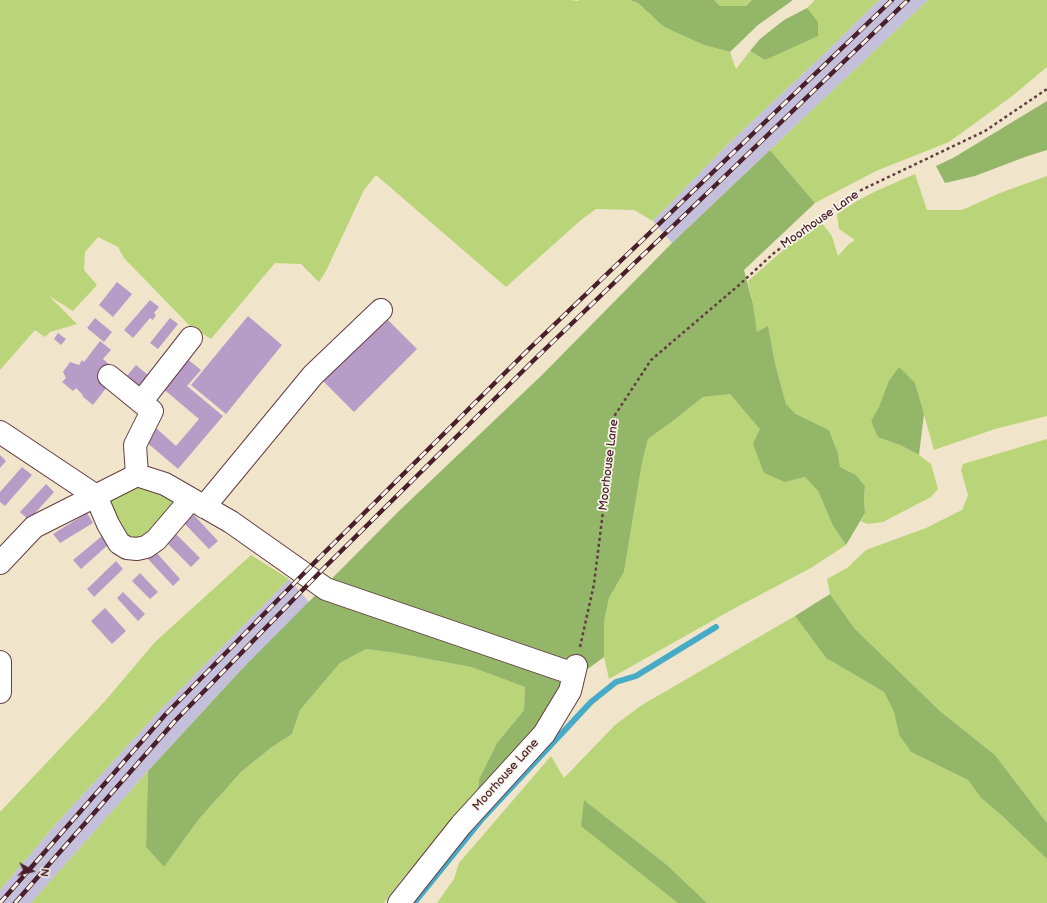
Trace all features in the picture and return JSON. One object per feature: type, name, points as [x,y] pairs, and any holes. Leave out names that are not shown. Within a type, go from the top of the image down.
[{"type":"street","points":[[0,432],[96,496],[108,524],[119,543],[127,548],[137,550],[146,547],[156,540],[170,525],[198,503],[313,374],[380,310]]},
{"type":"street","points":[[141,402],[191,338]]},
{"type":"street","points":[[109,376],[152,411],[135,445],[137,475]]},
{"type":"street","points":[[3,555],[34,527],[137,475],[165,484],[231,522],[326,589],[575,670]]},
{"type":"street","points":[[0,662],[0,692]]},
{"type":"street","name":"Moorhouse Lane","points":[[399,903],[461,825],[544,734],[570,691],[575,670]]},
{"type":"path","name":"Moorhouse Lane","points":[[575,670],[594,584],[615,415],[651,360],[774,253],[856,194],[986,131],[1047,89]]},
{"type":"shaded area","points":[[879,0],[928,0],[672,243],[653,221],[727,145]]},
{"type":"shaded area","points":[[289,579],[310,603],[241,670],[148,771],[31,903],[0,903],[0,890],[54,826],[160,710]]},
{"type":"green space","points":[[0,0],[630,0],[638,3],[664,27],[704,45],[730,52],[736,69],[750,51],[765,60],[812,15],[807,8],[815,0],[879,0],[727,145],[653,221],[634,210],[596,209],[581,220],[506,287],[376,175],[364,190],[326,271],[319,282],[301,264],[275,263],[211,339],[189,325],[124,258],[118,247],[98,237],[85,252],[84,270],[97,285],[73,311],[49,296],[77,324],[50,332],[45,337],[35,330],[0,370]]},
{"type":"green space","points":[[630,0],[714,0],[720,6],[746,6],[752,0],[793,0],[758,25],[730,52],[704,45],[664,27],[638,3]]},
{"type":"green space","points":[[714,0],[752,0],[746,6],[720,6]]},
{"type":"green space","points":[[928,0],[1047,0],[1047,67],[1011,97],[949,142],[876,171],[815,203],[770,150]]},
{"type":"green space","points":[[807,8],[818,22],[818,36],[765,60],[750,51],[760,39],[784,20]]},
{"type":"green space","points":[[1047,101],[1047,150],[975,176],[945,183],[936,166],[953,158]]},
{"type":"green space","points":[[770,150],[815,203],[744,270],[753,304],[757,332],[768,326],[775,363],[786,404],[796,414],[829,430],[838,453],[840,467],[856,475],[865,486],[865,513],[846,545],[833,526],[818,491],[805,477],[785,482],[764,473],[753,444],[760,429],[730,394],[703,397],[648,439],[642,463],[624,572],[609,598],[604,622],[604,657],[581,674],[477,797],[479,779],[497,743],[524,710],[525,687],[471,667],[366,649],[340,663],[300,710],[292,734],[272,747],[241,772],[199,819],[164,867],[146,847],[148,771],[241,670],[399,511],[543,374],[672,243]]},
{"type":"green space","points":[[915,174],[927,210],[962,210],[1000,193],[1047,176],[1047,416],[995,429],[934,450],[915,383],[879,407],[871,422],[900,445],[919,455],[931,464],[938,489],[931,497],[883,522],[867,524],[861,521],[865,513],[865,486],[856,475],[840,467],[838,453],[829,430],[796,414],[786,404],[775,363],[768,327],[757,333],[748,281],[788,246],[821,222],[832,236],[838,256],[855,240],[839,229],[837,214],[876,191]]},
{"type":"green space","points":[[899,367],[915,383],[924,414],[919,455],[900,445],[878,437],[871,421],[879,407],[889,381]]},
{"type":"green space","points":[[730,393],[761,429],[785,482],[805,477],[818,491],[833,526],[846,545],[811,568],[735,608],[609,679],[604,657],[604,622],[609,598],[624,572],[642,463],[648,439],[703,397]]},
{"type":"green space","points":[[1047,439],[1047,823],[995,755],[940,711],[855,629],[830,594],[827,579],[847,568],[866,550],[926,528],[962,510],[968,495],[961,470],[963,464]]},
{"type":"green space","points":[[132,483],[170,496],[172,502],[173,510],[144,542],[123,539],[103,502]]},
{"type":"green space","points":[[251,555],[289,579],[160,710],[54,826],[0,890],[0,812],[105,701],[155,642]]},
{"type":"green space","points":[[830,594],[855,629],[940,711],[995,755],[1047,823],[1047,859],[981,798],[968,780],[911,752],[899,735],[894,712],[884,692],[826,658],[795,616]]},
{"type":"green space","points":[[795,616],[826,658],[884,692],[894,712],[899,735],[911,752],[968,780],[981,798],[1047,859],[1047,903],[707,903],[667,865],[584,800],[678,903],[437,903],[454,879],[459,863],[551,756],[564,778],[615,725],[642,705]]},
{"type":"green space","points":[[366,649],[471,667],[525,687],[524,710],[497,743],[479,779],[477,797],[402,879],[384,903],[31,903],[148,771],[146,847],[164,867],[199,819],[241,772],[272,747],[292,734],[300,710],[340,663]]},
{"type":"green space","points":[[584,800],[667,865],[707,903],[678,903],[581,826]]},
{"type":"building","points":[[117,282],[132,294],[113,317],[99,305]]},
{"type":"building","points":[[150,300],[159,307],[154,313],[156,315],[153,320],[150,318],[133,338],[124,330]]},
{"type":"building","points":[[248,316],[282,345],[226,414],[191,385]]},
{"type":"building","points":[[385,317],[417,349],[354,412],[322,380]]},
{"type":"building","points":[[95,318],[112,332],[104,342],[87,328]]},
{"type":"building","points":[[170,318],[178,324],[158,349],[150,343]]},
{"type":"building","points":[[58,333],[66,339],[61,345],[54,339]]},
{"type":"building","points":[[100,341],[111,350],[103,359],[112,367],[110,383],[93,405],[82,396],[83,395],[76,388],[73,391],[62,382],[66,378],[63,372],[70,362],[79,365],[82,360],[84,362]]},
{"type":"building","points":[[186,358],[201,370],[187,386],[223,416],[178,469],[145,441],[156,428],[176,446],[199,419],[161,387]]},
{"type":"building","points":[[136,365],[148,375],[137,387],[126,377]]},
{"type":"building","points":[[0,455],[6,461],[0,468]]},
{"type":"building","points":[[22,467],[32,475],[5,506],[0,502],[0,492]]},
{"type":"building","points":[[46,484],[54,492],[29,520],[20,512]]},
{"type":"building","points":[[87,513],[93,523],[60,543],[53,534]]},
{"type":"building","points":[[192,513],[218,541],[209,549],[183,522]]},
{"type":"building","points":[[174,532],[200,558],[191,567],[165,541]]},
{"type":"building","points":[[102,536],[109,544],[81,569],[73,560]]},
{"type":"building","points":[[156,552],[180,579],[173,586],[148,559]]},
{"type":"building","points":[[116,561],[123,569],[94,597],[87,589]]},
{"type":"building","points":[[140,573],[158,592],[150,599],[132,581]]},
{"type":"building","points":[[123,592],[145,614],[138,621],[117,598]]},
{"type":"building","points":[[105,608],[126,631],[112,644],[91,621]]},
{"type":"waterway","points":[[414,903],[481,820],[591,702],[616,682],[636,676],[716,627]]},
{"type":"railway","points":[[0,903],[165,715],[314,563],[529,349],[892,0]]},
{"type":"railway","points":[[15,903],[175,721],[325,567],[537,357],[908,0]]}]
